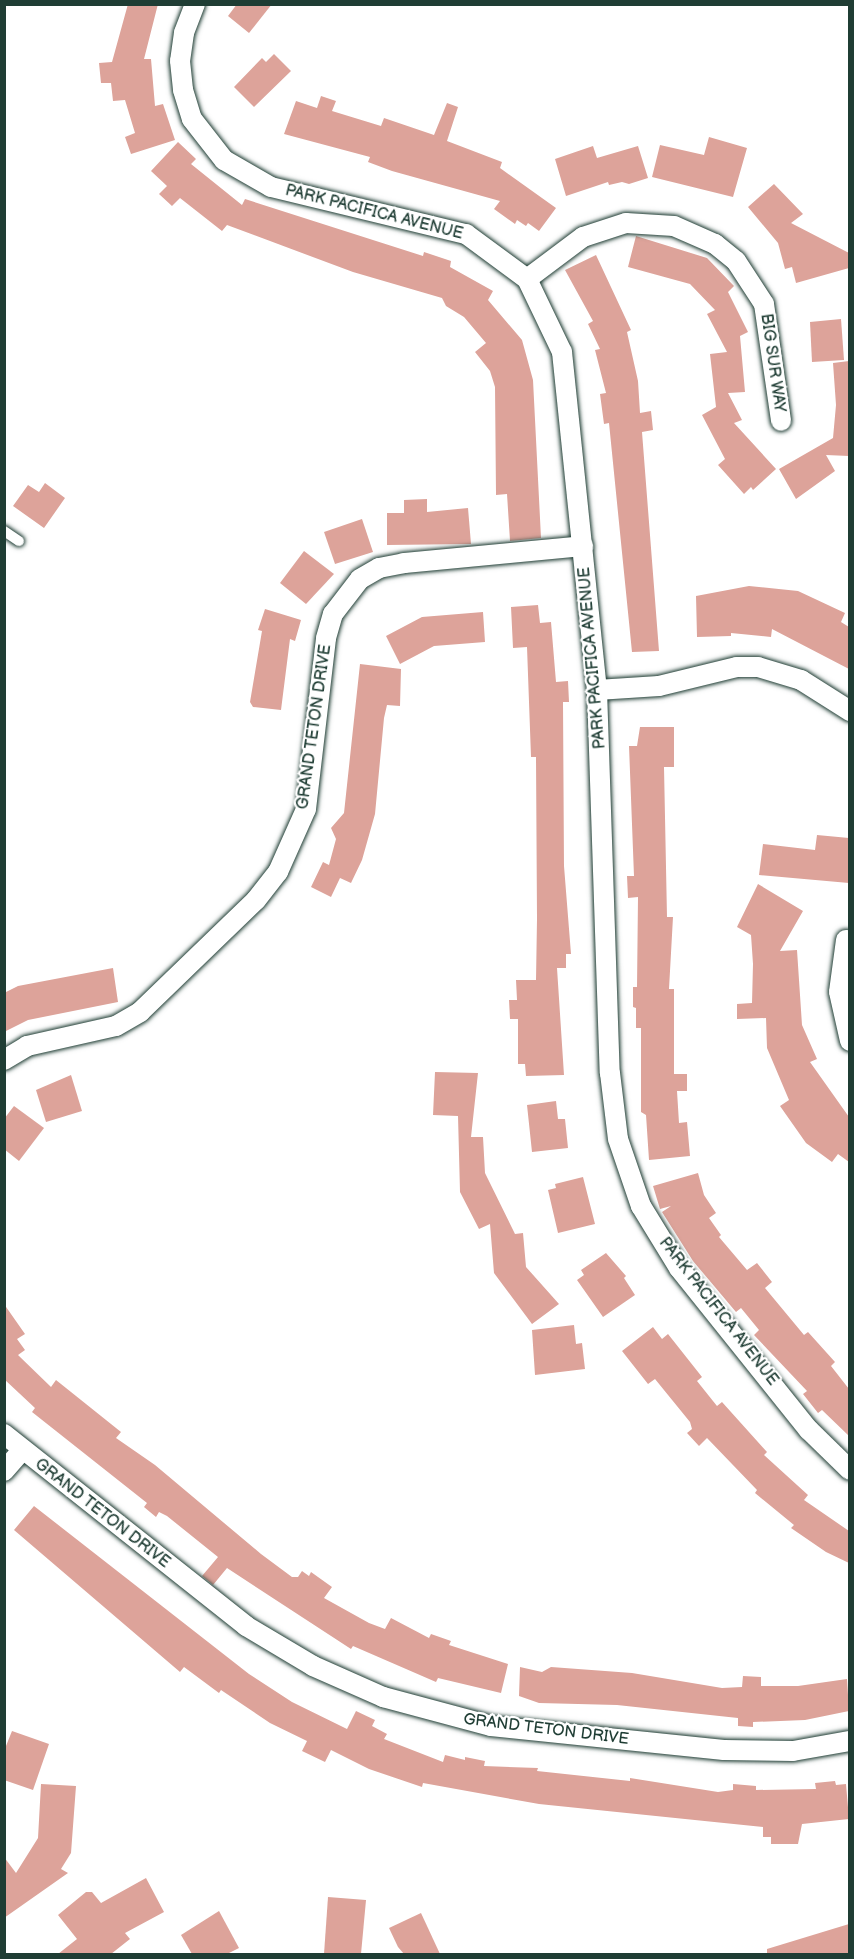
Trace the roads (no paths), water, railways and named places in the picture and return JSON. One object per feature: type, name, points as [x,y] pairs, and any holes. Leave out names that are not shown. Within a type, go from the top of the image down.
[{"type":"street","name":"PARK PACIFICA AVENUE","points":[[195,4],[184,33],[180,61],[183,90],[192,119],[224,160],[271,188],[466,234],[526,279],[561,352],[597,690],[612,1095],[627,1174],[641,1206],[679,1268],[809,1430],[849,1470]]},
{"type":"street","name":"BIG SUR WAY","points":[[526,279],[583,237],[626,223],[675,226],[715,244],[736,261],[764,303],[781,421]]},
{"type":"street","name":"GRAND TETON DRIVE","points":[[4,1060],[27,1046],[116,1026],[140,1012],[256,900],[278,872],[306,809],[326,638],[333,614],[360,579],[379,568],[404,563],[583,546]]},
{"type":"street","points":[[597,690],[659,686],[720,671],[758,667],[801,680],[849,711]]},
{"type":"street","points":[[846,940],[839,992],[849,1041]]},
{"type":"street","name":"GRAND TETON DRIVE","points":[[4,1434],[246,1626],[313,1666],[383,1697],[491,1726],[724,1750],[793,1750],[849,1741]]},
{"type":"street","points":[[4,1471],[22,1450]]},
{"type":"lane","points":[[4,531],[19,541]]}]
